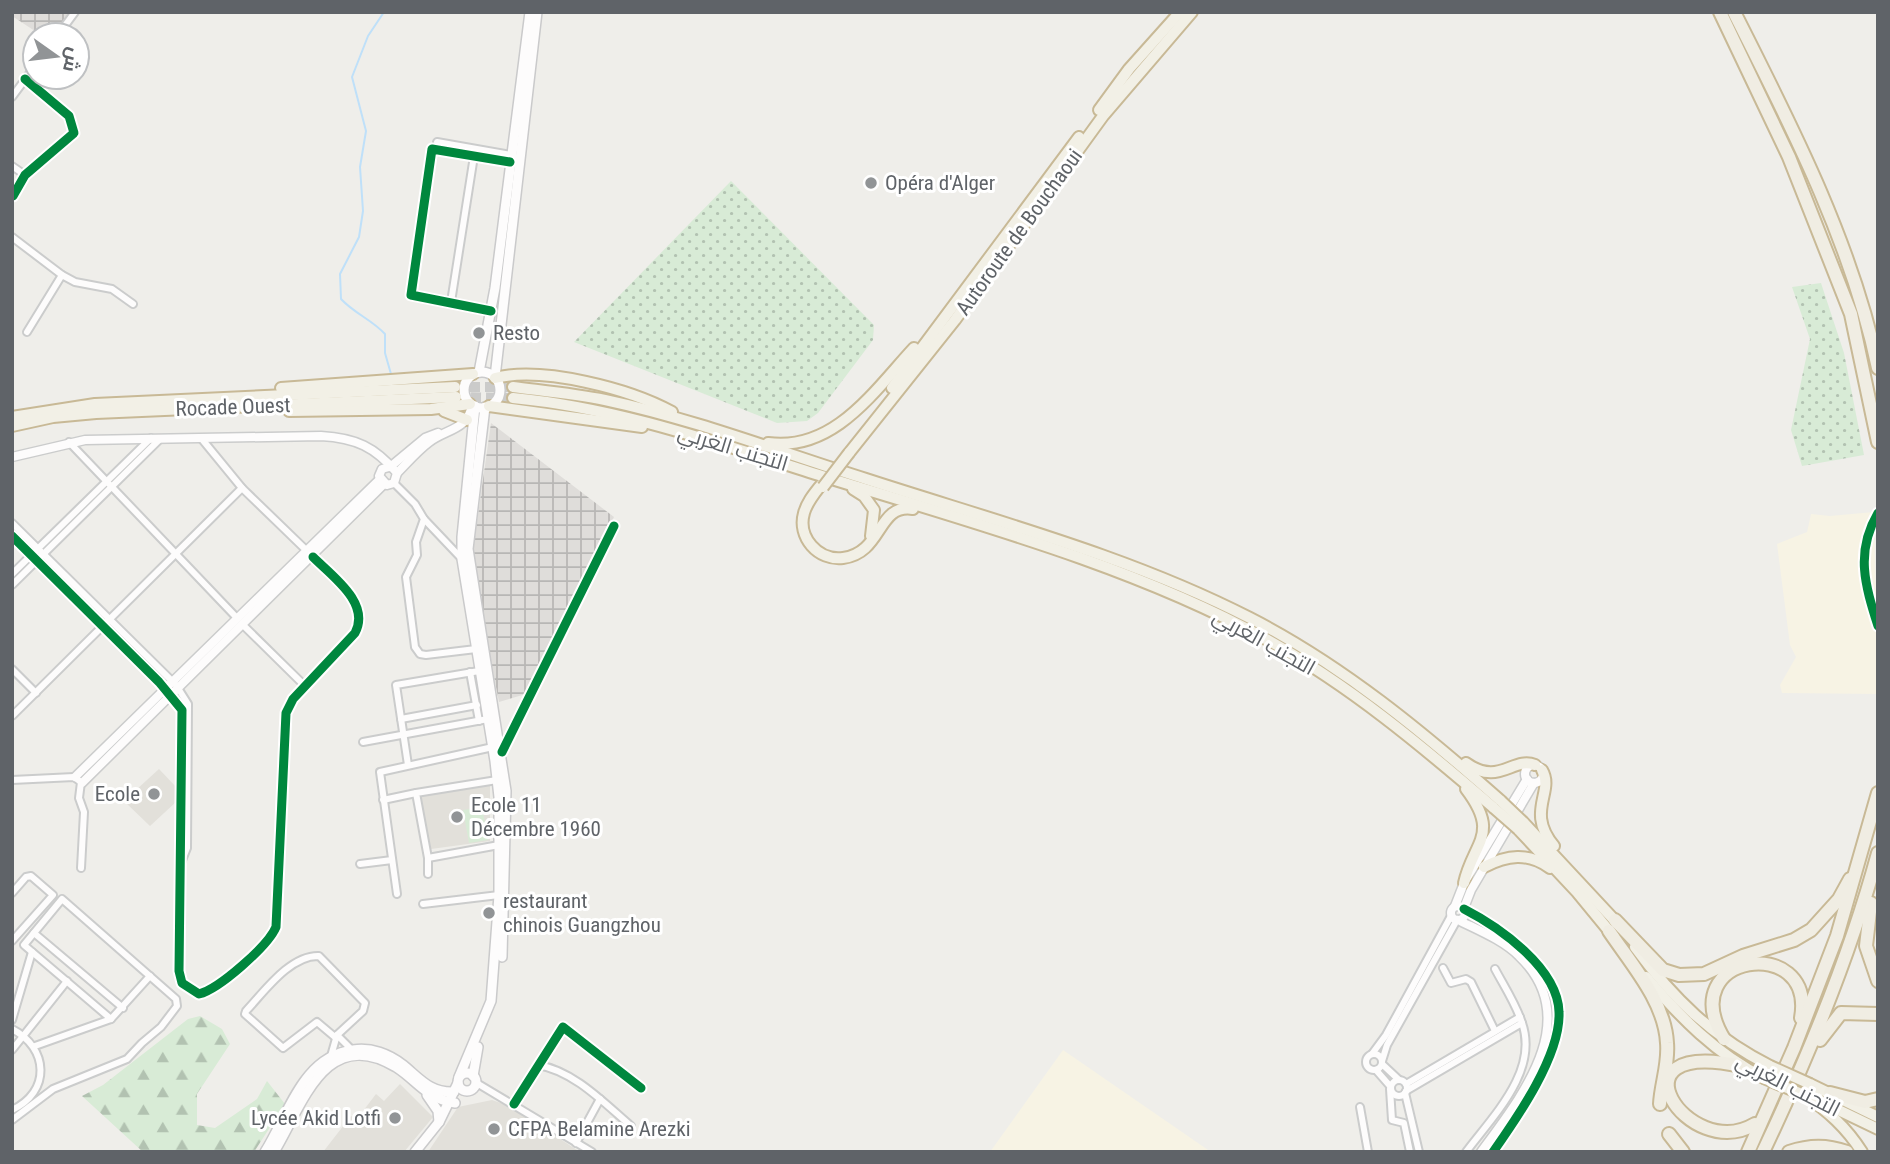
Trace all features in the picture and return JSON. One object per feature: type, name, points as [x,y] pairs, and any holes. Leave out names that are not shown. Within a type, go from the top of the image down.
[{"type":"highway","name":"Autoroute de Bouchaoui","points":[[847,452],[1129,69],[1180,12]]},
{"type":"highway","name":"Autoroute de Bouchaoui","points":[[847,452],[955,320],[1103,116],[1192,12]]},
{"type":"highway","points":[[1709,12],[1738,48]]},
{"type":"highway","points":[[1720,12],[1789,157],[1851,314],[1878,442]]},
{"type":"highway","points":[[1734,12],[1816,183],[1850,271],[1878,368]]},
{"type":"highway","points":[[716,431],[781,445],[805,442],[831,432],[885,379],[962,293]]},
{"type":"highway","points":[[201,397],[293,386],[476,373]]},
{"type":"highway","points":[[495,378],[521,376],[600,385],[644,399],[689,428]]},
{"type":"highway","name":"Rocade Ouest","points":[[12,417],[70,406],[201,397],[456,392],[220,409],[96,413],[53,417],[12,426]]},
{"type":"highway","name":"التجنب الغربي","points":[[513,393],[716,431],[1080,547],[1249,617],[1298,645],[1371,694],[1437,746],[1573,881],[1667,990],[1699,1021],[1770,1066],[1878,1117]]},
{"type":"highway","points":[[220,409],[275,412],[431,409],[478,405],[689,428]]},
{"type":"highway","points":[[431,409],[467,420]]},
{"type":"highway","name":"التجنب الغربي","points":[[689,428],[822,483],[971,523],[1125,575],[1262,637],[1379,712],[1456,775],[1498,804]]},
{"type":"highway","points":[[847,452],[804,511],[802,528],[808,543],[827,556],[843,558],[865,550],[876,539],[888,516],[897,509],[911,509],[971,523]]},
{"type":"highway","points":[[822,483],[855,490],[871,503],[876,517],[875,528],[861,548],[834,554],[820,549],[811,540],[807,526],[808,511],[822,483]]},
{"type":"highway","points":[[1437,746],[1485,772],[1501,772],[1526,762],[1539,768],[1546,781],[1539,806],[1542,827],[1573,881]]},
{"type":"highway","points":[[1456,775],[1476,803],[1482,824],[1480,847],[1464,883]]},
{"type":"highway","points":[[1748,1152],[1797,1040],[1838,936],[1878,793]]},
{"type":"highway","points":[[1612,925],[1650,960],[1671,974],[1690,975],[1715,970],[1743,956],[1794,940],[1811,930],[1839,899],[1864,843]]},
{"type":"highway","points":[[1763,1152],[1855,934],[1878,853]]},
{"type":"highway","points":[[1484,867],[1505,858],[1528,858],[1573,881]]},
{"type":"highway","points":[[1878,876],[1866,946],[1878,981]]},
{"type":"highway","points":[[1612,925],[1650,993],[1666,1031],[1667,1059],[1659,1112],[1668,1133],[1689,1149]]},
{"type":"highway","name":"التجنب الغربي","points":[[1612,925],[1693,1029],[1741,1066],[1878,1129]]},
{"type":"highway","points":[[1724,1039],[1715,1025],[1711,1008],[1723,975],[1753,963],[1769,963],[1786,970],[1801,994],[1803,1008],[1797,1040]]},
{"type":"highway","points":[[1789,1095],[1833,1020],[1850,1011],[1878,1013]]},
{"type":"highway","points":[[1689,1149],[1670,1119],[1666,1106],[1671,1087],[1688,1069],[1709,1061],[1741,1066]]},
{"type":"highway","points":[[1728,1146],[1750,1132],[1778,1085]]},
{"type":"highway","points":[[1830,1093],[1865,1101],[1878,1099]]},
{"type":"highway","points":[[1804,1095],[1830,1112],[1849,1131],[1862,1152]]},
{"type":"highway","points":[[1789,1152],[1808,1146],[1828,1146],[1847,1152]]},
{"type":"main road","points":[[415,1152],[452,1103],[473,1084],[475,1054],[496,1003],[504,933],[506,792],[502,752],[468,549],[478,405],[464,388],[476,373],[491,311],[530,12]]},
{"type":"main road","points":[[478,405],[499,394],[495,378],[499,360],[499,324],[537,12]]},
{"type":"main road","points":[[499,360],[509,371],[521,376]]},
{"type":"main road","points":[[476,373],[495,378]]},
{"type":"main road","points":[[452,1103],[457,1084],[491,1001],[496,967],[499,895],[497,780],[493,747],[483,720],[475,672],[476,649],[462,559],[462,537],[478,405]]},
{"type":"main road","points":[[265,1152],[306,1079],[320,1062],[331,1056],[352,1050],[380,1052],[402,1064],[430,1088],[457,1084],[464,1074],[473,1084]]},
{"type":"main road","points":[[274,1152],[312,1082],[338,1060],[359,1055],[378,1058],[398,1068],[426,1093],[442,1118]]},
{"type":"main road","points":[[457,1084],[463,1090],[473,1084]]},
{"type":"main road","points":[[426,1093],[452,1103]]},
{"type":"street","points":[[13,196],[25,175],[74,133],[69,116],[39,91]]},
{"type":"street","points":[[437,142],[511,159]]},
{"type":"street","points":[[491,311],[411,295],[432,149],[511,159]]},
{"type":"street","points":[[451,302],[474,156]]},
{"type":"street","points":[[12,166],[25,175]]},
{"type":"street","points":[[12,237],[62,275],[75,282],[112,289],[133,304]]},
{"type":"street","points":[[27,331],[62,275]]},
{"type":"street","points":[[75,777],[305,549],[428,435],[448,432],[467,420],[478,405]]},
{"type":"street","points":[[12,457],[69,442],[321,436],[359,442],[371,447],[392,469],[394,483]]},
{"type":"street","points":[[12,585],[37,555],[156,438]]},
{"type":"street","points":[[12,523],[37,555],[105,623],[179,704],[183,714],[178,853],[181,863],[179,978],[186,987],[199,994],[211,990],[264,945],[276,927],[286,713],[305,686],[355,633],[361,621],[356,603],[242,488],[201,438]]},
{"type":"street","points":[[69,442],[175,555],[305,686]]},
{"type":"street","points":[[359,442],[376,459],[381,479]]},
{"type":"street","points":[[381,479],[394,483],[462,559]]},
{"type":"street","points":[[81,868],[82,783],[312,557],[381,479]]},
{"type":"street","points":[[12,716],[242,488]]},
{"type":"street","points":[[1878,513],[1866,533],[1863,565],[1878,626]]},
{"type":"street","points":[[424,519],[416,542],[417,555],[406,577],[415,647],[420,654],[426,655],[476,649]]},
{"type":"street","points":[[502,752],[614,526]]},
{"type":"street","points":[[12,536],[37,555]]},
{"type":"street","points":[[305,549],[312,557]]},
{"type":"street","points":[[12,574],[37,555]]},
{"type":"street","points":[[236,617],[244,625]]},
{"type":"street","points":[[105,623],[179,690],[190,713],[187,848],[181,863]]},
{"type":"street","points":[[12,669],[36,693]]},
{"type":"street","points":[[363,742],[402,737],[483,720],[477,705],[475,672],[397,684],[394,690],[401,719],[402,737],[408,765]]},
{"type":"street","points":[[401,719],[477,705]]},
{"type":"street","points":[[397,894],[380,772],[493,747]]},
{"type":"street","points":[[1376,1070],[1382,1062],[1387,1045],[1455,919],[1461,908],[1484,867],[1530,781],[1527,768],[1539,768],[1541,779],[1530,781],[1464,883],[1461,908],[1465,915],[1455,919],[1386,1035],[1366,1063],[1371,1070],[1376,1070],[1395,1095],[1521,1020]]},
{"type":"street","points":[[12,779],[75,777],[82,783]]},
{"type":"street","points":[[383,800],[497,780]]},
{"type":"street","points":[[416,793],[428,858],[428,874]]},
{"type":"street","points":[[428,858],[499,845]]},
{"type":"street","points":[[360,864],[392,860]]},
{"type":"street","points":[[12,893],[26,877],[31,876],[53,895],[12,941]]},
{"type":"street","points":[[423,904],[499,895]]},
{"type":"street","points":[[12,1119],[53,1089],[127,1059],[176,1010],[177,1003],[150,976],[62,898],[24,945],[111,1018]]},
{"type":"street","points":[[1461,908],[1528,953],[1556,996],[1559,1012],[1557,1027],[1536,1086],[1493,1152]]},
{"type":"street","points":[[1455,919],[1518,955],[1544,993],[1550,1010],[1549,1027],[1527,1083],[1481,1152]]},
{"type":"street","points":[[34,933],[123,1008]]},
{"type":"street","points":[[12,1020],[32,951]]},
{"type":"street","points":[[331,1056],[337,1037],[363,1011],[365,1003],[319,956],[309,956],[289,967],[245,1014],[283,1048],[317,1022],[337,1037],[352,1050]]},
{"type":"street","points":[[1443,968],[1452,984],[1466,979],[1471,982],[1495,1031]]},
{"type":"street","points":[[1466,1152],[1507,1095],[1524,1064],[1521,1020],[1495,969]]},
{"type":"street","points":[[35,1046],[111,1018],[150,976]]},
{"type":"street","points":[[12,1050],[67,981]]},
{"type":"street","points":[[1406,1089],[1495,1031],[1521,1020]]},
{"type":"street","points":[[514,1104],[563,1027],[641,1088]]},
{"type":"street","points":[[12,1029],[24,1035],[35,1046],[40,1065],[39,1079],[26,1104],[12,1110]]},
{"type":"street","points":[[1372,1054],[1379,1055],[1406,1089],[1419,1152]]},
{"type":"street","points":[[538,1065],[572,1079],[631,1126]]},
{"type":"street","points":[[1398,1079],[1390,1088],[1392,1121],[1404,1123],[1410,1152]]},
{"type":"street","points":[[473,1084],[491,1090],[592,1152]]},
{"type":"street","points":[[576,1143],[600,1099]]},
{"type":"street","points":[[1360,1107],[1368,1152]]},
{"type":"shaded area","points":[[12,12],[73,12],[66,21],[21,22],[12,16]]},
{"type":"shaded area","points":[[491,423],[614,517],[526,694],[499,702],[477,591],[473,550]]},
{"type":"shaded area","points":[[1874,512],[1878,694],[1782,693],[1780,685],[1796,657],[1790,645],[1777,544],[1807,532],[1811,514],[1830,516]]},
{"type":"shaded area","name":"Ecole","points":[[159,769],[176,787],[177,801],[150,826],[124,801]]},
{"type":"shaded area","name":"Ecole 11 Décembre 1960","points":[[490,784],[490,841],[431,849],[419,793]]},
{"type":"shaded area","points":[[1063,1050],[1211,1152],[990,1152]]},
{"type":"shaded area","name":"Lycée Akid Lotfi","points":[[400,1084],[433,1117],[404,1152],[323,1152],[351,1116],[357,1119],[376,1094],[384,1101]]},
{"type":"shaded area","name":"CFPA Belamine Arezki","points":[[492,1100],[509,1106],[577,1150],[428,1152],[458,1107]]},
{"type":"green space","points":[[731,181],[874,325],[873,340],[818,413],[807,421],[777,423],[574,342]]},
{"type":"green space","points":[[1821,283],[1844,353],[1864,455],[1802,466],[1791,430],[1810,339],[1792,287]]},
{"type":"green space","points":[[482,807],[488,840],[469,843],[463,810]]},
{"type":"green space","points":[[200,1016],[222,1029],[230,1044],[197,1094],[197,1125],[215,1128],[257,1099],[267,1081],[285,1104],[254,1152],[143,1152],[82,1096],[103,1085],[188,1019]]},
{"type":"waterway","points":[[384,12],[368,36],[352,77],[366,131],[360,167],[363,211],[359,237],[340,274],[341,299],[385,334],[385,353],[391,374]]},
{"type":"tunnel","points":[[455,387],[513,387]]},
{"type":"tunnel","points":[[456,397],[513,398]]},
{"type":"cycle path","points":[[13,196],[25,175],[74,133],[69,116],[39,91]]},
{"type":"cycle path","points":[[491,311],[411,295],[432,149],[510,162]]},
{"type":"cycle path","points":[[1878,513],[1866,541],[1864,555],[1866,583],[1878,626]]},
{"type":"cycle path","points":[[502,752],[614,526]]},
{"type":"cycle path","points":[[12,536],[159,682],[182,710],[179,971],[182,983],[199,994],[242,966],[276,927],[286,713],[293,699],[355,633],[359,622],[358,611],[347,591],[313,557]]},
{"type":"cycle path","points":[[1464,909],[1509,938],[1538,965],[1549,980],[1559,1012],[1558,1029],[1545,1066],[1525,1104],[1493,1152]]},
{"type":"cycle path","points":[[514,1104],[563,1027],[641,1088]]},
{"type":"place","name":"Opéra d'Alger","points":[[871,183]]},
{"type":"place","name":"Resto","points":[[479,333]]},
{"type":"place","name":"Ecole","points":[[154,794]]},
{"type":"place","name":"Ecole 11 Décembre 1960","points":[[457,817]]},
{"type":"place","name":"restaurant chinois Guangzhou","points":[[489,913]]},
{"type":"place","name":"Lycée Akid Lotfi","points":[[395,1118]]},
{"type":"place","name":"CFPA Belamine Arezki","points":[[494,1129]]}]
